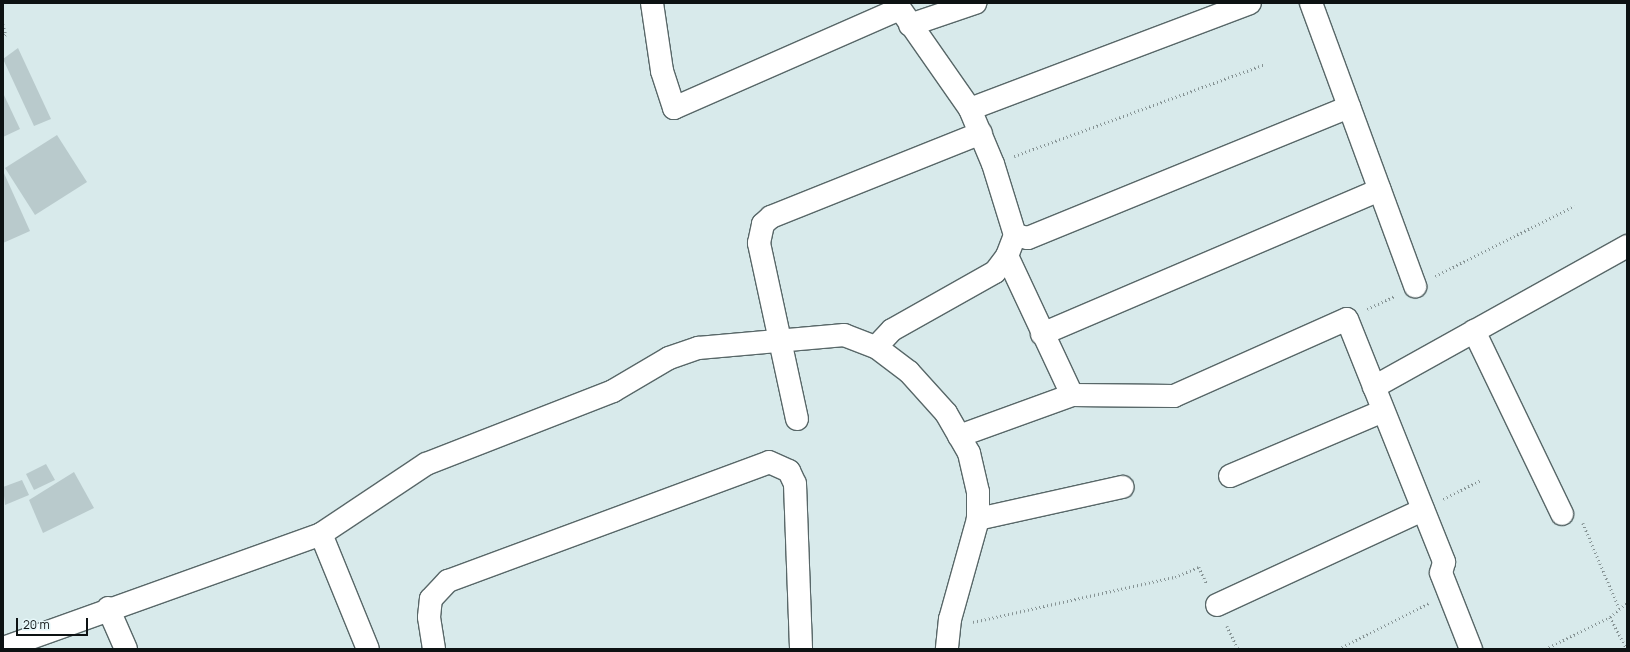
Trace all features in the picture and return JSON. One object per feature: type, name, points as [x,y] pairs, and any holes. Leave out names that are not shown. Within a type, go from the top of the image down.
[{"type":"street","points":[[652,3],[662,71],[674,108],[901,12],[975,3]]},
{"type":"street","points":[[970,109],[1250,3]]},
{"type":"street","points":[[1311,3],[1415,286]]},
{"type":"street","points":[[876,347],[892,330],[994,272],[1007,256],[1015,235],[993,164],[970,109],[901,12]]},
{"type":"street","points":[[1015,235],[1028,238],[1349,107]]},
{"type":"street","points":[[798,419],[779,340],[758,238],[763,224],[771,217],[981,133]]},
{"type":"street","points":[[1042,334],[1380,190]]},
{"type":"street","points":[[1374,387],[1627,246]]},
{"type":"street","points":[[1007,256],[1042,334],[1072,394]]},
{"type":"street","points":[[960,436],[1072,394],[1174,396],[1347,319],[1444,562],[1441,573],[1471,649]]},
{"type":"street","points":[[1474,331],[1562,514]]},
{"type":"street","points":[[3,648],[108,608],[321,534],[426,464],[613,391],[669,358],[698,348],[844,335],[876,347],[909,372],[946,413],[970,452],[978,492],[978,519],[949,627],[947,649]]},
{"type":"street","points":[[1230,476],[1383,411]]},
{"type":"street","points":[[434,649],[429,617],[431,599],[448,582],[770,462],[789,470],[795,484],[801,649]]},
{"type":"street","points":[[978,519],[1122,487]]},
{"type":"street","points":[[1217,605],[1423,510]]},
{"type":"street","points":[[321,534],[368,649]]},
{"type":"street","points":[[108,608],[126,649]]},
{"type":"path","points":[[3,24],[6,35],[3,37]]},
{"type":"path","points":[[993,164],[1265,64]]},
{"type":"path","points":[[1347,319],[1574,206]]},
{"type":"path","points":[[1423,510],[1481,480]]},
{"type":"path","points":[[1562,514],[1585,524],[1619,608]]},
{"type":"path","points":[[949,627],[1175,577],[1199,567],[1238,649]]},
{"type":"path","points":[[1338,649],[1449,592]]},
{"type":"path","points":[[1545,649],[1610,616],[1627,602]]},
{"type":"path","points":[[1610,616],[1627,649]]},
{"type":"building","points":[[18,48],[51,119],[34,126],[3,59]]},
{"type":"building","points":[[3,93],[20,129],[3,137]]},
{"type":"building","points":[[57,135],[87,182],[35,215],[5,168]]},
{"type":"building","points":[[3,171],[30,231],[3,243]]},
{"type":"building","points":[[46,464],[55,480],[34,490],[26,474]]},
{"type":"building","points":[[74,472],[94,508],[43,533],[29,500]]},
{"type":"building","points":[[22,480],[29,495],[5,505],[3,487]]}]
